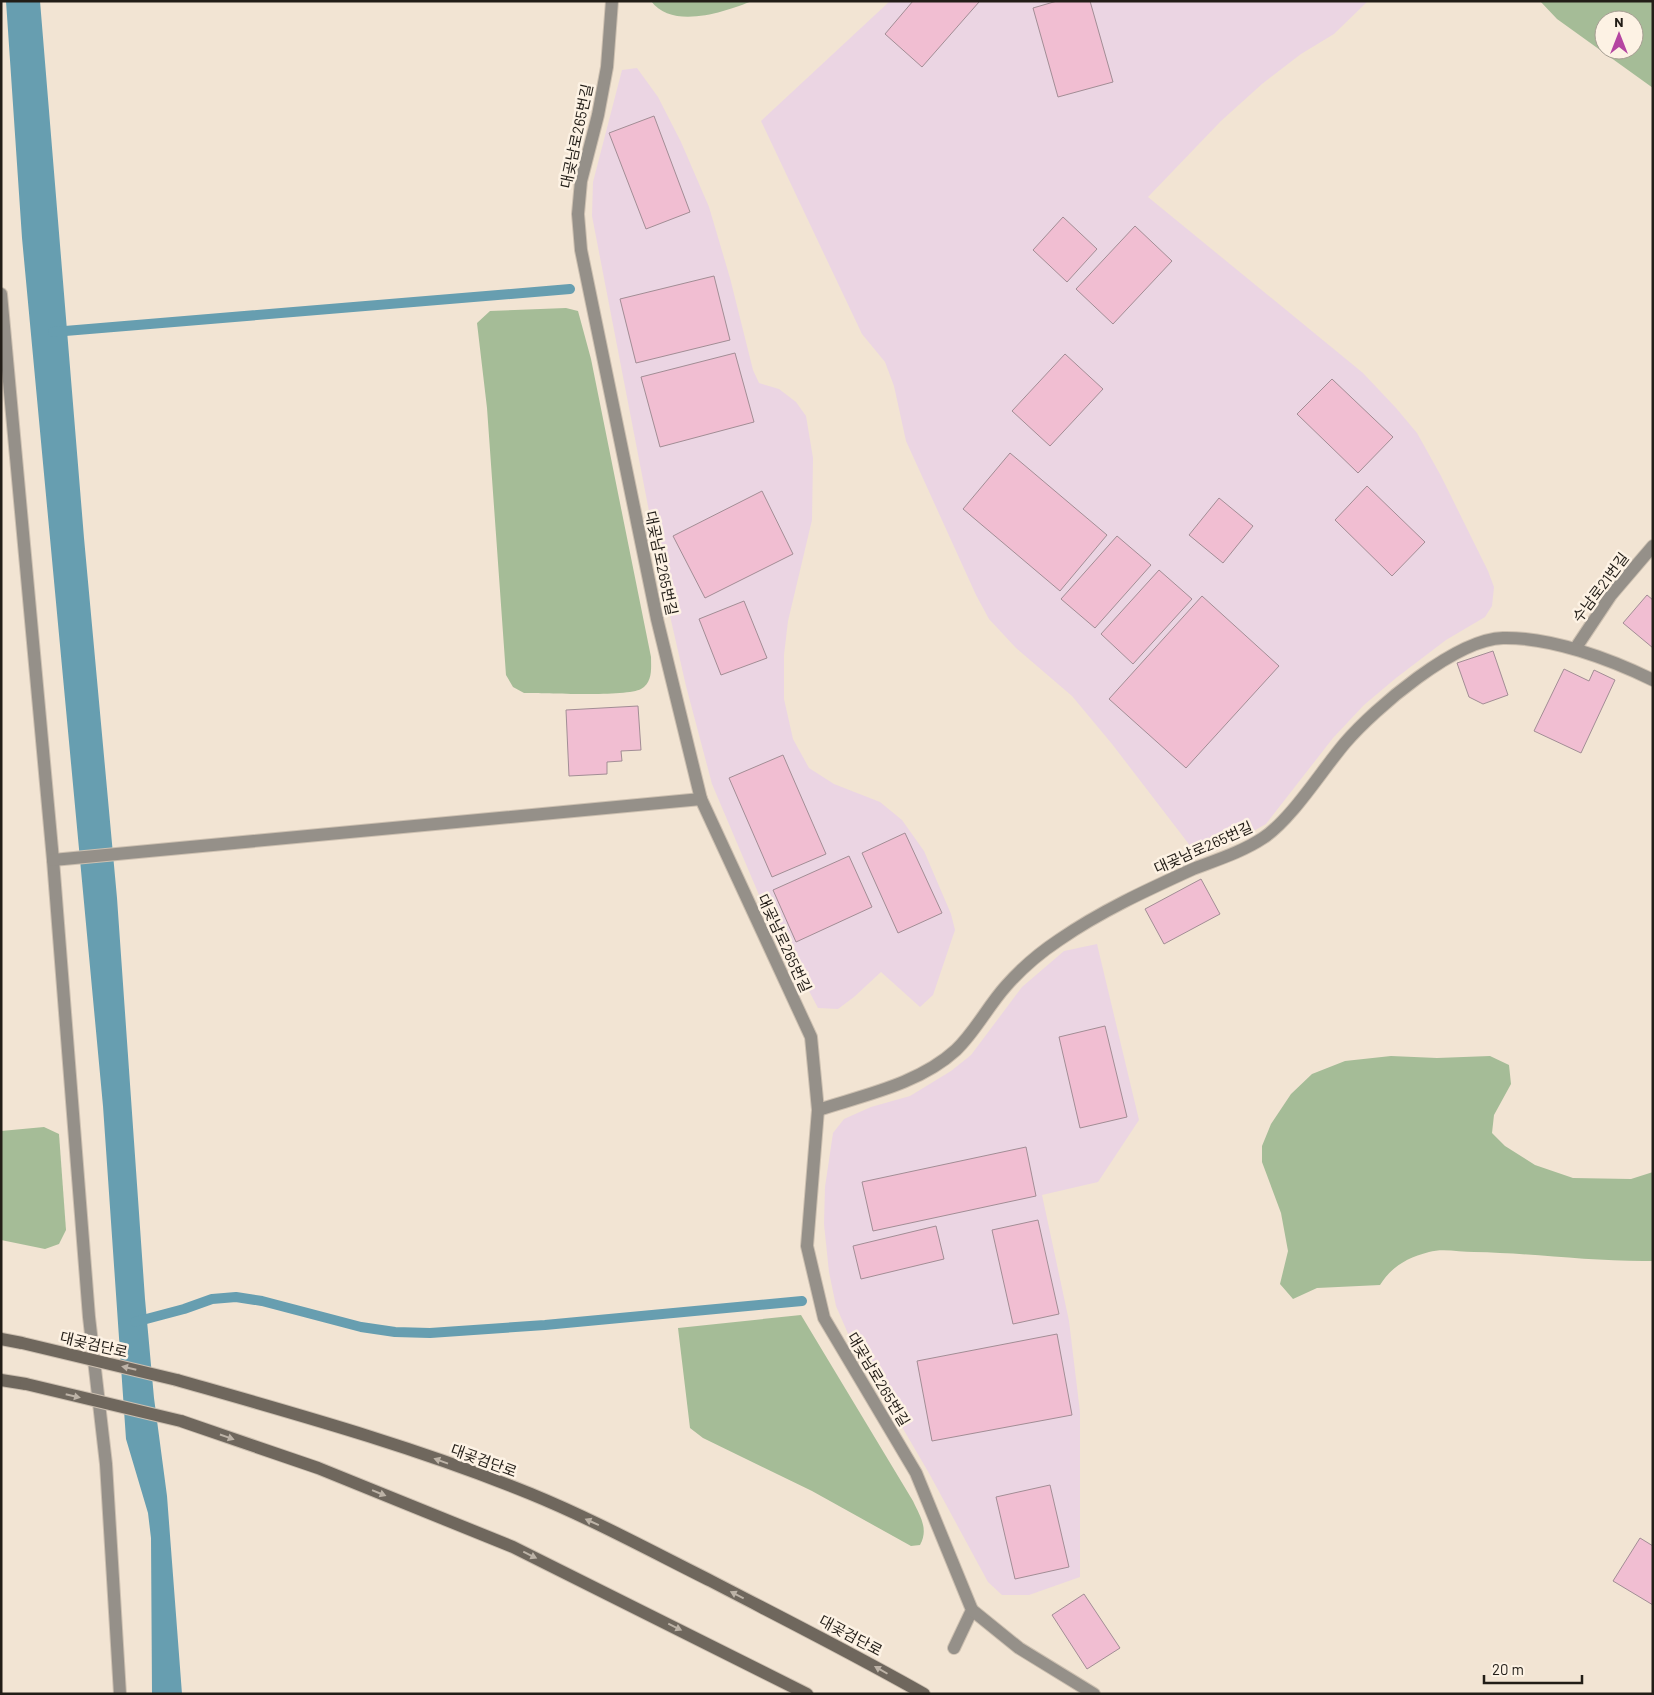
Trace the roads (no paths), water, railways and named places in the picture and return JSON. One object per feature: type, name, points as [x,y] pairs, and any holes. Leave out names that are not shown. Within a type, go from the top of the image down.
[{"type":"main road","name":"대곶검단로","points":[[1,1339],[177,1380],[303,1416],[412,1451],[531,1494],[610,1530],[868,1662],[924,1694]]},
{"type":"main road","points":[[1,1380],[26,1384],[181,1421],[318,1468],[513,1547],[807,1694]]},
{"type":"lane","name":"대곶남로265번길","points":[[612,1],[607,67],[598,115],[581,181],[578,214],[582,250],[657,619],[701,799],[811,1037],[818,1110],[807,1246],[824,1318],[916,1473],[972,1610]]},
{"type":"lane","points":[[1,294],[53,860],[89,1317],[106,1464],[120,1694]]},
{"type":"lane","name":"수남로21번길","points":[[1575,649],[1611,595],[1653,546]]},
{"type":"lane","name":"대곶남로265번길","points":[[818,1110],[918,1076],[956,1050],[1007,985],[1058,940],[1132,896],[1264,838],[1278,826],[1346,742],[1366,722],[1408,686],[1456,652],[1479,642],[1501,638],[1528,640],[1575,649],[1630,668],[1653,680]]},
{"type":"lane","points":[[53,860],[701,799]]},
{"type":"lane","points":[[954,1648],[972,1610],[1019,1648],[1094,1694]]},
{"type":"water","points":[[6,1],[40,1],[84,538],[117,898],[145,1299],[154,1398],[167,1496],[182,1694],[152,1694],[151,1538],[148,1513],[126,1439],[103,1106],[22,238]]},
{"type":"waterway","points":[[53,332],[570,289]]},
{"type":"waterway","points":[[135,1322],[184,1309],[212,1299],[236,1297],[262,1301],[361,1327],[395,1332],[430,1333],[545,1325],[802,1301]]}]
